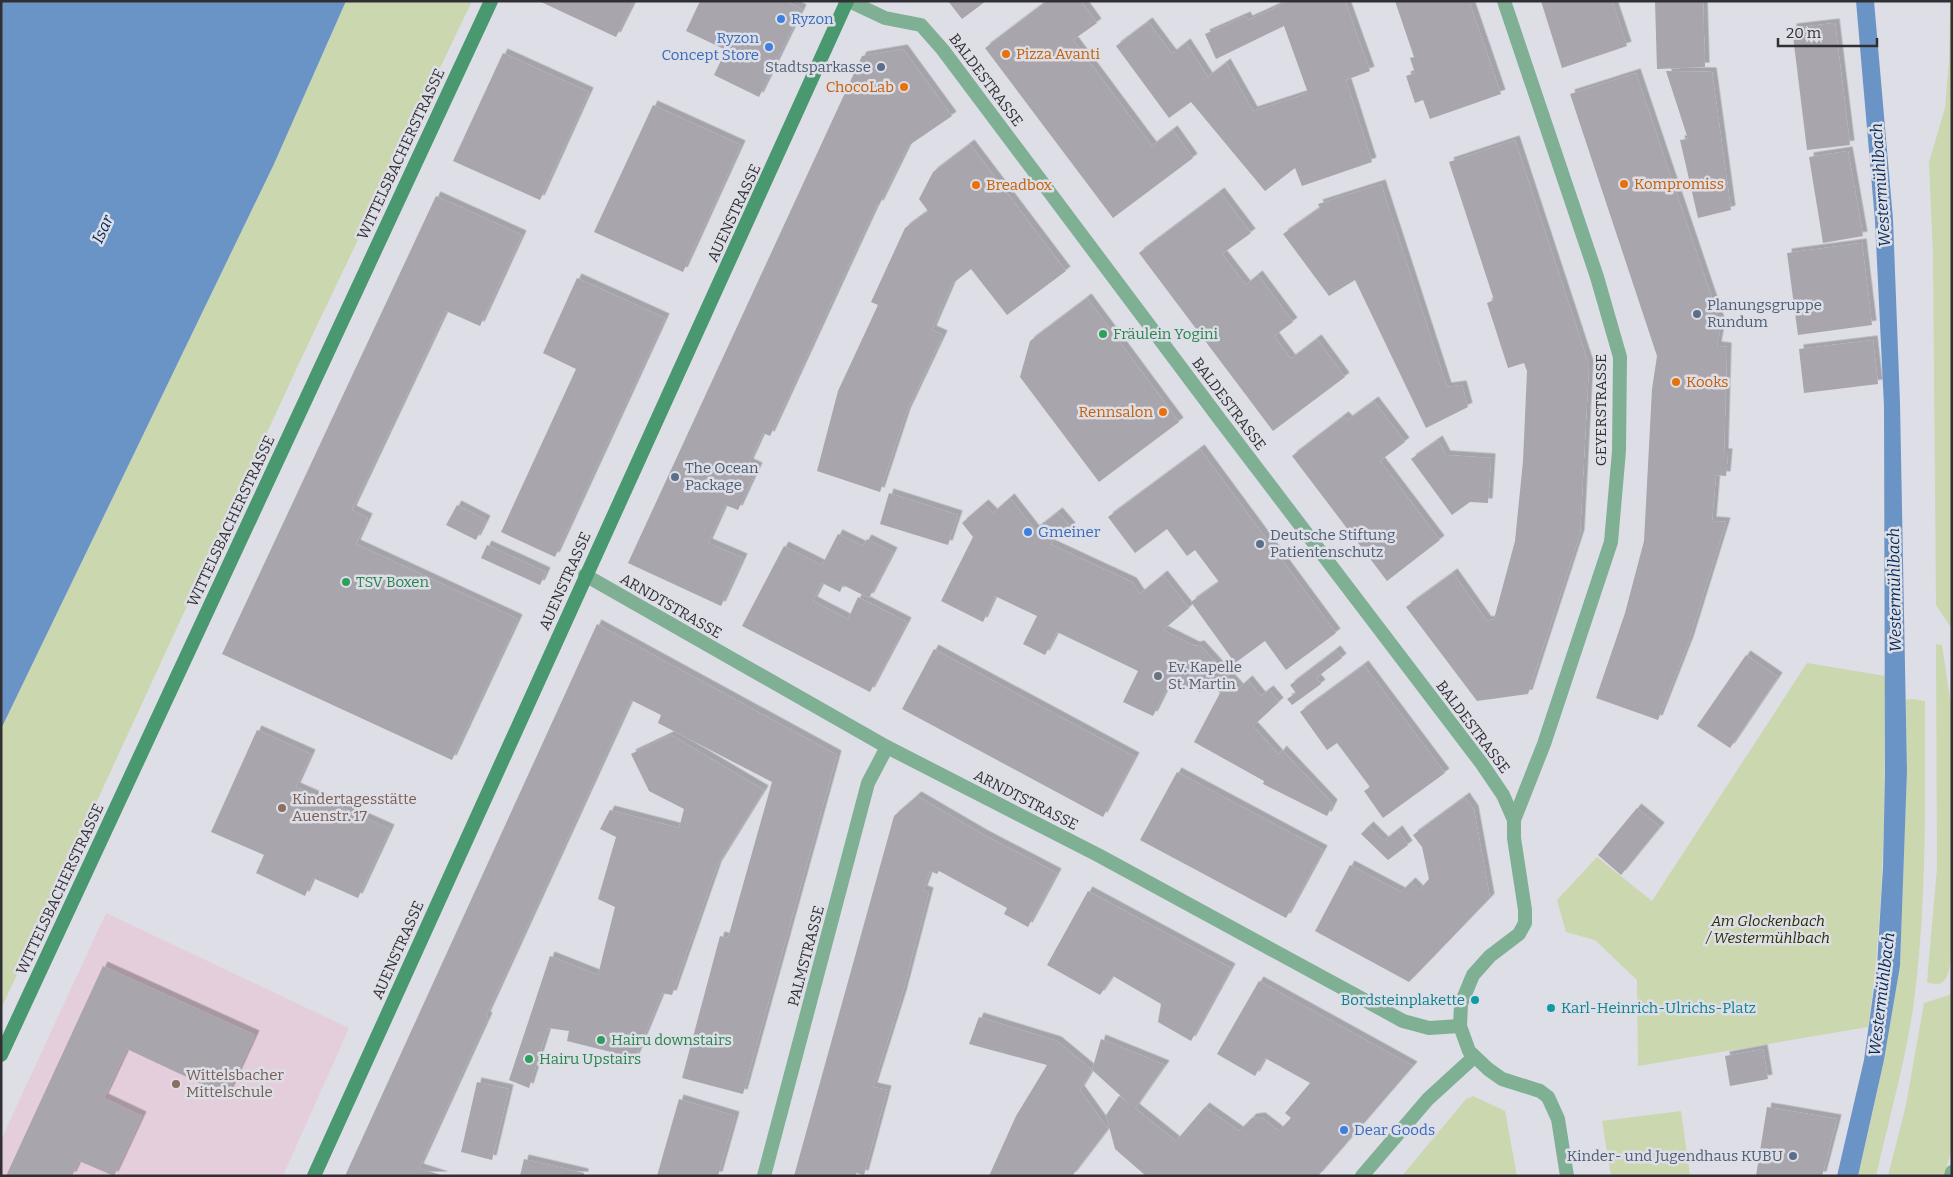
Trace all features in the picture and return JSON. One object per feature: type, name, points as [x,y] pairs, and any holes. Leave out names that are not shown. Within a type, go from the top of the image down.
[{"type":"main road","name":"WITTELSBACHERSTRASSE","points":[[1,1055],[490,1]]},
{"type":"main road","name":"AUENSTRASSE","points":[[314,1176],[585,575],[848,1]]},
{"type":"street","name":"BALDESTRASSE","points":[[848,1],[885,18],[921,25],[943,50],[1221,422],[1482,764],[1503,795],[1514,820]]},
{"type":"street","name":"GEYERSTRASSE","points":[[1504,1],[1597,277],[1620,357],[1619,451],[1611,542],[1544,744],[1514,820]]},
{"type":"street","name":"ARNDTSTRASSE","points":[[585,575],[888,747],[1098,855],[1404,1021],[1429,1028],[1460,1026]]},
{"type":"street","name":"PALMSTRASSE","points":[[764,1176],[868,783],[888,747]]},
{"type":"street","points":[[1514,820],[1514,838],[1526,918],[1520,934],[1490,956],[1473,975],[1461,1004],[1460,1026],[1465,1044],[1474,1056],[1502,1079],[1540,1092],[1548,1097],[1558,1119],[1567,1176]]},
{"type":"street","points":[[1362,1176],[1428,1099],[1474,1056]]},
{"type":"street","points":[[1950,1176],[1952,1172]]},
{"type":"shaded area","name":"Wittelsbacher Mittelschule","points":[[106,913],[349,1028],[283,1176],[1,1176],[1,1140]]},
{"type":"green space","points":[[346,1],[472,1],[301,359],[1,1009],[1,729],[274,164]]},
{"type":"green space","points":[[1950,5],[1952,5],[1952,629],[1936,605],[1933,255],[1929,162],[1945,108],[1949,61]]},
{"type":"green space","points":[[1936,644],[1942,645],[1952,712],[1952,944],[1950,967],[1946,979],[1941,983],[1935,984],[1927,982],[1937,868]]},
{"type":"green space","name":"Am Glockenbach / Westermühlbach","points":[[1807,663],[1885,676],[1881,895],[1874,983],[1868,1027],[1638,1066],[1637,980],[1595,940],[1566,932],[1557,900],[1597,857],[1652,901]]},
{"type":"green space","points":[[1906,700],[1925,701],[1923,889],[1914,1001],[1902,1067],[1876,1176],[1858,1176],[1884,1060],[1900,966],[1907,771]]},
{"type":"green space","points":[[1952,994],[1952,1148],[1944,1176],[1888,1176],[1906,1105],[1924,1003]]},
{"type":"green space","points":[[1473,1096],[1505,1111],[1517,1176],[1402,1176],[1466,1099]]},
{"type":"green space","points":[[1681,1111],[1690,1176],[1611,1176],[1602,1121]]},
{"type":"water","name":"Isar","points":[[1,1],[346,1],[274,164],[1,729]]},
{"type":"water","name":"Westermühlbach","points":[[1856,1],[1874,1],[1893,219],[1900,403],[1907,771],[1900,966],[1884,1060],[1858,1176],[1837,1176],[1864,1060],[1877,966],[1883,867],[1885,772],[1884,406],[1875,221]]},
{"type":"building","points":[[539,1],[634,1],[616,37]]},
{"type":"building","points":[[700,1],[786,1],[802,9],[759,97],[714,75],[726,50],[686,31]]},
{"type":"building","points":[[948,1],[986,1],[962,19]]},
{"type":"building","points":[[1047,1],[1081,1],[1097,23],[1073,40],[1152,146],[1173,130],[1193,158],[1113,218],[985,48]]},
{"type":"building","points":[[1290,1],[1345,1],[1370,71],[1346,80],[1372,162],[1302,186],[1295,168],[1265,191],[1191,102],[1169,118],[1116,46],[1148,22],[1172,54],[1186,43],[1208,77],[1226,63],[1253,111],[1308,93],[1284,26],[1216,59],[1205,34],[1246,16],[1248,20]]},
{"type":"building","points":[[1395,1],[1469,1],[1501,94],[1430,119],[1423,100],[1415,103],[1406,76],[1415,73],[1410,58],[1414,57]]},
{"type":"building","points":[[1541,1],[1612,1],[1627,46],[1562,68]]},
{"type":"building","points":[[1655,1],[1703,1],[1705,67],[1657,69]]},
{"type":"building","points":[[1835,23],[1850,145],[1807,150],[1792,28]]},
{"type":"building","points":[[903,49],[952,116],[908,146],[879,205],[877,204],[770,436],[763,433],[749,463],[758,467],[738,510],[725,505],[708,543],[743,558],[721,606],[628,563],[862,56]]},
{"type":"building","points":[[503,53],[589,92],[540,200],[453,161]]},
{"type":"building","points":[[1666,71],[1712,72],[1731,210],[1698,218],[1680,140],[1688,139]]},
{"type":"building","points":[[1636,73],[1721,325],[1717,346],[1727,347],[1724,453],[1728,453],[1726,476],[1716,475],[1712,521],[1726,522],[1689,641],[1658,720],[1596,698],[1625,613],[1644,541],[1652,389],[1657,356],[1570,94]]},
{"type":"building","points":[[653,105],[741,145],[683,272],[594,232]]},
{"type":"building","points":[[1515,140],[1589,365],[1580,534],[1528,694],[1477,701],[1406,607],[1453,573],[1487,621],[1494,619],[1515,541],[1523,461],[1527,371],[1524,363],[1508,368],[1487,303],[1494,300],[1449,162]]},
{"type":"building","points":[[970,144],[1066,271],[1007,315],[971,269],[952,284],[932,330],[943,335],[906,413],[880,492],[817,471],[838,391],[878,305],[871,302],[905,228],[928,211],[919,199],[933,172]]},
{"type":"building","points":[[1848,151],[1863,236],[1823,243],[1809,157]]},
{"type":"building","points":[[1381,184],[1447,387],[1462,385],[1468,407],[1426,428],[1355,280],[1329,296],[1283,234],[1320,208],[1318,204]]},
{"type":"building","points":[[1220,192],[1251,233],[1222,254],[1246,285],[1258,275],[1293,322],[1274,336],[1291,359],[1317,339],[1345,377],[1273,431],[1139,253]]},
{"type":"building","name":"TSV Boxen","points":[[436,196],[522,235],[480,326],[446,311],[352,510],[368,518],[356,544],[518,619],[452,760],[222,654]]},
{"type":"building","points":[[1862,243],[1872,325],[1798,335],[1787,253]]},
{"type":"building","points":[[577,278],[665,318],[555,557],[501,532],[576,369],[543,353]]},
{"type":"building","points":[[1087,298],[1179,422],[1099,482],[1020,377],[1030,341]]},
{"type":"building","points":[[1873,340],[1878,384],[1804,393],[1799,349]]},
{"type":"building","points":[[1374,401],[1405,442],[1380,461],[1440,540],[1387,581],[1292,456],[1344,416],[1348,420]]},
{"type":"building","points":[[1438,440],[1446,455],[1491,458],[1488,503],[1470,502],[1452,515],[1411,459]]},
{"type":"building","points":[[1200,449],[1336,633],[1286,670],[1265,641],[1235,663],[1191,602],[1219,582],[1195,550],[1187,556],[1167,529],[1135,553],[1108,517]]},
{"type":"building","points":[[889,493],[958,515],[948,545],[880,524]]},
{"type":"building","points":[[1010,498],[1035,530],[1058,512],[1071,527],[1050,544],[1132,582],[1140,594],[1163,575],[1189,608],[1163,630],[1195,646],[1200,645],[1239,688],[1248,680],[1261,696],[1269,690],[1279,702],[1253,726],[1279,755],[1282,750],[1333,804],[1327,816],[1263,784],[1264,781],[1194,742],[1220,693],[1206,680],[1200,692],[1171,680],[1153,716],[1123,702],[1138,671],[1057,632],[1045,655],[1023,644],[1037,616],[995,596],[983,622],[941,601],[973,537],[962,523],[984,504],[993,513]]},
{"type":"building","points":[[457,505],[486,520],[476,540],[446,525]]},
{"type":"building","points":[[838,534],[863,546],[867,539],[893,552],[869,598],[843,585],[840,592],[822,583],[813,601],[848,619],[858,597],[907,622],[870,692],[742,626],[784,546],[822,565]]},
{"type":"building","points":[[487,545],[546,572],[540,585],[481,558]]},
{"type":"building","points":[[597,624],[837,755],[743,1094],[682,1078],[720,936],[728,938],[772,782],[658,723],[661,715],[631,700],[486,1016],[488,1017],[419,1168],[444,1176],[345,1176]]},
{"type":"building","points":[[934,649],[1135,757],[1103,817],[902,709]]},
{"type":"building","points":[[1336,650],[1342,658],[1316,678],[1321,684],[1292,705],[1287,699],[1296,693],[1290,685]]},
{"type":"building","points":[[1746,655],[1778,677],[1730,748],[1697,726]]},
{"type":"building","points":[[1364,665],[1445,773],[1383,818],[1364,791],[1370,787],[1337,743],[1327,750],[1300,712]]},
{"type":"building","name":"Kindertagesstätte Auenstr. 17","points":[[257,730],[311,754],[296,787],[390,829],[358,898],[313,878],[305,896],[256,873],[264,855],[211,832]]},
{"type":"building","points":[[671,735],[764,790],[717,866],[672,995],[662,993],[635,1058],[567,1041],[569,1031],[548,1028],[529,1088],[509,1080],[550,956],[598,975],[615,907],[598,899],[616,837],[600,829],[610,810],[679,828],[684,809],[649,791],[631,754]]},
{"type":"building","points":[[1177,772],[1323,850],[1286,918],[1140,840]]},
{"type":"building","points":[[917,796],[984,835],[1057,873],[1028,927],[1004,914],[1007,908],[939,871],[937,874],[930,871],[923,890],[929,892],[902,995],[873,1087],[887,1090],[864,1175],[856,1173],[856,1176],[794,1176],[894,816]]},
{"type":"building","points":[[1465,797],[1474,810],[1490,898],[1409,982],[1315,931],[1350,865],[1401,892],[1411,882],[1419,890],[1429,879],[1422,847],[1413,835]]},
{"type":"building","points":[[1637,808],[1660,827],[1621,875],[1598,855]]},
{"type":"building","points":[[1369,826],[1384,841],[1398,830],[1408,845],[1388,860],[1361,834]]},
{"type":"building","points":[[1088,891],[1231,968],[1191,1041],[1158,1022],[1161,1004],[1113,976],[1100,995],[1047,965]]},
{"type":"building","points":[[103,966],[255,1035],[227,1096],[127,1049],[104,1098],[142,1116],[114,1176],[79,1161],[72,1176],[6,1176]]},
{"type":"building","points":[[1259,981],[1413,1066],[1318,1176],[1146,1176],[1115,1149],[1106,1115],[1119,1096],[1132,1106],[1092,1070],[1101,1039],[1165,1065],[1135,1108],[1176,1141],[1205,1107],[1239,1131],[1252,1118],[1261,1117],[1279,1131],[1291,1118],[1285,1113],[1310,1083],[1265,1058],[1255,1076],[1217,1054]]},
{"type":"building","points":[[979,1017],[1057,1041],[1092,1070],[1080,1090],[1108,1129],[1072,1176],[989,1176],[1016,1116],[1047,1065],[969,1044]]},
{"type":"building","points":[[1763,1049],[1768,1079],[1730,1086],[1725,1056]]},
{"type":"building","points":[[477,1082],[509,1089],[492,1160],[461,1152]]},
{"type":"building","points":[[679,1099],[735,1116],[718,1176],[657,1176]]},
{"type":"building","name":"Kinder- und Jugendhaus KUBU","points":[[1767,1107],[1837,1119],[1822,1176],[1756,1176]]},
{"type":"building","points":[[524,1159],[584,1173],[584,1176],[520,1176]]},
{"type":"place","name":"Ryzon","points":[[781,19]]},
{"type":"place","name":"Ryzon Concept Store","points":[[769,47]]},
{"type":"place","name":"Pizza Avanti","points":[[1006,54]]},
{"type":"place","name":"Stadtsparkasse","points":[[881,67]]},
{"type":"place","name":"ChocoLab","points":[[904,87]]},
{"type":"place","name":"Kompromiss","points":[[1624,184]]},
{"type":"place","name":"Breadbox","points":[[976,185]]},
{"type":"place","name":"Planungsgruppe Rundum","points":[[1697,314]]},
{"type":"place","name":"Fräulein Yogini","points":[[1103,334]]},
{"type":"place","name":"Kooks","points":[[1676,382]]},
{"type":"place","name":"Rennsalon","points":[[1163,412]]},
{"type":"place","name":"The Ocean Package","points":[[675,477]]},
{"type":"place","name":"Gmeiner","points":[[1028,532]]},
{"type":"place","name":"Deutsche Stiftung Patientenschutz","points":[[1260,544]]},
{"type":"place","name":"TSV Boxen","points":[[346,582]]},
{"type":"place","name":"Ev. Kapelle St. Martin","points":[[1158,676]]},
{"type":"place","name":"Kindertagesstätte Auenstr. 17","points":[[282,808]]},
{"type":"place","name":"Bordsteinplakette","points":[[1475,1000]]},
{"type":"place","name":"Karl-Heinrich-Ulrichs-Platz","points":[[1551,1008]]},
{"type":"place","name":"Hairu downstairs","points":[[601,1040]]},
{"type":"place","name":"Hairu Upstairs","points":[[529,1059]]},
{"type":"place","name":"Wittelsbacher Mittelschule","points":[[176,1084]]},
{"type":"place","name":"Dear Goods","points":[[1344,1130]]},
{"type":"place","name":"Kinder- und Jugendhaus KUBU","points":[[1793,1156]]}]
